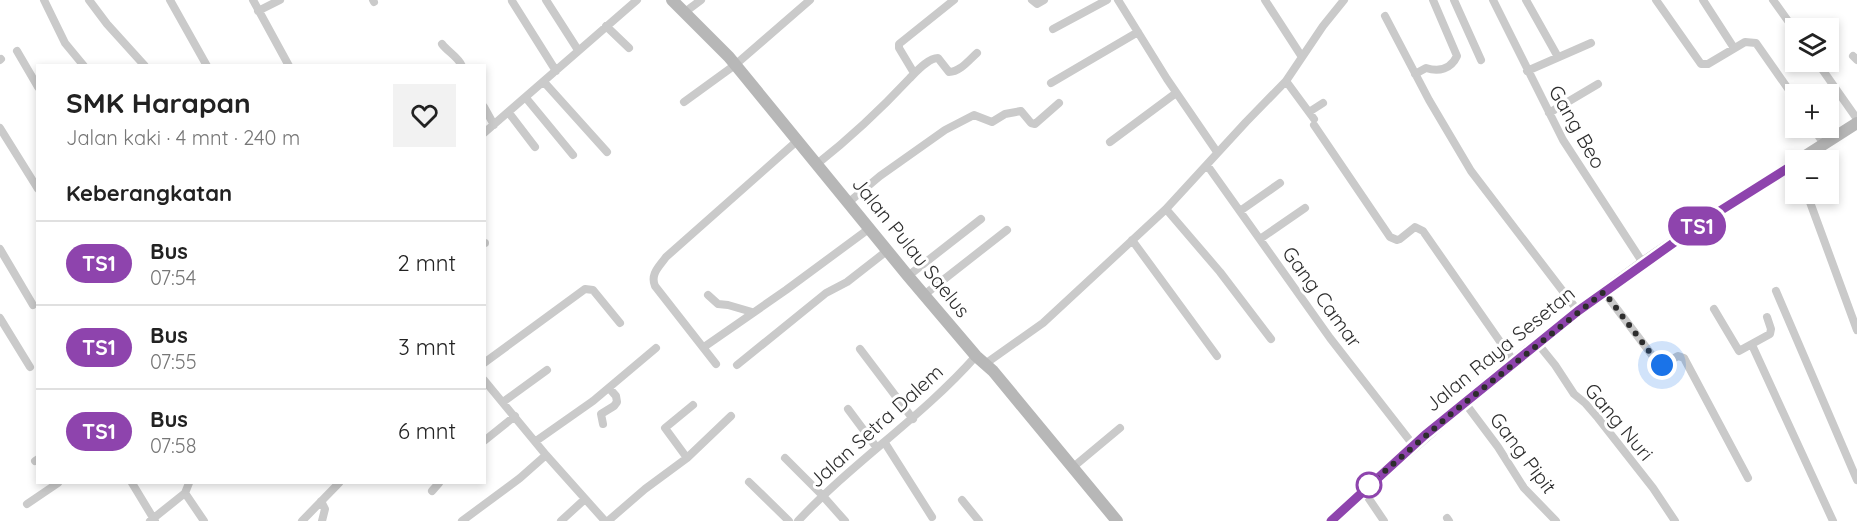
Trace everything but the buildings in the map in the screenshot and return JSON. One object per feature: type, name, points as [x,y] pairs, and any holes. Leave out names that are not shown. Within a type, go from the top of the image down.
[{"type":"street","points":[[44,0],[65,43],[82,64]]},
{"type":"street","points":[[89,0],[143,64]]},
{"type":"street","points":[[170,0],[206,64]]},
{"type":"street","points":[[253,0],[288,64]]},
{"type":"street","points":[[258,11],[280,0]]},
{"type":"street","points":[[546,0],[578,50]]},
{"type":"street","points":[[486,131],[637,0]]},
{"type":"street","name":"Jalan Pulau Saelus","points":[[672,0],[735,65],[908,276],[1001,381],[1117,521]]},
{"type":"street","points":[[685,12],[701,0]]},
{"type":"street","points":[[684,102],[735,65],[810,0]]},
{"type":"street","points":[[914,73],[899,48],[899,44],[954,0]]},
{"type":"street","points":[[1032,0],[1037,4],[1044,0]]},
{"type":"street","points":[[1053,29],[1107,0]]},
{"type":"street","points":[[1118,0],[1176,93],[1217,152]]},
{"type":"street","points":[[1265,0],[1302,57]]},
{"type":"street","name":"Jalan Setra Dalem","points":[[798,521],[822,495],[981,360],[1043,323],[1166,209],[1286,81],[1323,26],[1344,0]]},
{"type":"street","points":[[1415,74],[1426,68],[1435,71],[1444,69],[1457,56],[1432,0]]},
{"type":"street","points":[[1454,0],[1482,60]]},
{"type":"street","name":"Gang Beo","points":[[1493,0],[1549,113],[1580,168],[1643,263]]},
{"type":"street","points":[[1526,0],[1558,57]]},
{"type":"street","points":[[1656,0],[1701,64],[1708,64],[1745,42],[1756,43],[1785,84]]},
{"type":"street","points":[[1703,0],[1734,48]]},
{"type":"street","points":[[1773,0],[1786,18]]},
{"type":"street","points":[[512,1],[556,71]]},
{"type":"street","points":[[1385,16],[1415,74],[1482,187],[1578,311]]},
{"type":"street","points":[[606,26],[629,48]]},
{"type":"street","points":[[1051,84],[1138,32]]},
{"type":"street","points":[[1527,70],[1591,43]]},
{"type":"street","points":[[442,44],[461,64]]},
{"type":"street","points":[[17,51],[36,84]]},
{"type":"street","points":[[817,164],[863,126],[914,73],[936,57],[949,72],[956,71],[977,53]]},
{"type":"street","points":[[1823,72],[1857,121]]},
{"type":"street","points":[[1286,81],[1390,237],[1400,239],[1415,227],[1423,231],[1515,363]]},
{"type":"street","points":[[544,82],[607,152]]},
{"type":"street","points":[[1549,113],[1598,84]]},
{"type":"street","points":[[1110,142],[1176,93]]},
{"type":"street","points":[[526,98],[573,155]]},
{"type":"street","points":[[849,202],[915,150],[965,118],[977,116],[992,122],[1005,115],[1021,111],[1031,123],[1035,124],[1059,103]]},
{"type":"street","points":[[1312,119],[1323,103]]},
{"type":"street","points":[[486,111],[494,125]]},
{"type":"street","points":[[509,113],[535,147]]},
{"type":"street","name":"Jalan Raya Sesetan","points":[[1815,150],[1857,121]]},
{"type":"street","points":[[0,128],[36,186]]},
{"type":"street","points":[[1820,138],[1824,144]]},
{"type":"street","points":[[716,364],[655,286],[654,274],[666,257],[796,141]]},
{"type":"street","name":"Gang Camar","points":[[1207,165],[1330,338],[1414,446]]},
{"type":"street","name":"Jalan Raya Sesetan","points":[[1335,519],[1363,490],[1414,446],[1578,311],[1707,219],[1785,170]]},
{"type":"street","points":[[1240,211],[1280,183]]},
{"type":"street","points":[[1811,204],[1857,330]]},
{"type":"street","points":[[1260,239],[1305,208]]},
{"type":"street","points":[[1166,209],[1226,280],[1271,339]]},
{"type":"street","points":[[908,276],[981,219]]},
{"type":"street","points":[[704,347],[870,228]]},
{"type":"street","points":[[924,295],[1007,230]]},
{"type":"street","points":[[1132,240],[1216,356]]},
{"type":"street","points":[[0,249],[33,305]]},
{"type":"street","points":[[737,365],[826,293],[847,282],[888,250]]},
{"type":"street","points":[[486,362],[585,289],[593,290],[620,323]]},
{"type":"street","points":[[1776,291],[1857,480]]},
{"type":"street","points":[[1604,292],[1658,363],[1662,365],[1676,357],[1684,358],[1748,478]]},
{"type":"street","points":[[708,295],[718,304],[728,304],[752,312]]},
{"type":"street","points":[[1714,309],[1737,349],[1741,350],[1771,333],[1767,317]]},
{"type":"street","points":[[0,318],[30,367]]},
{"type":"street","name":"Gang Nuri","points":[[1538,344],[1574,394],[1585,403],[1626,453],[1675,521]]},
{"type":"street","points":[[1752,345],[1833,521]]},
{"type":"street","points":[[536,441],[609,388],[656,348]]},
{"type":"street","points":[[860,349],[913,419]]},
{"type":"street","points":[[503,402],[547,370]]},
{"type":"street","points":[[486,382],[546,455],[606,521],[687,458],[731,416]]},
{"type":"street","points":[[603,424],[601,414],[614,406],[616,402],[616,396],[609,388]]},
{"type":"street","name":"Gang Pipit","points":[[1465,403],[1498,447],[1524,488],[1556,521]]},
{"type":"street","points":[[687,458],[665,428],[693,405]]},
{"type":"street","points":[[848,409],[881,446],[932,517]]},
{"type":"street","points":[[486,439],[515,416]]},
{"type":"street","points":[[1072,468],[1120,428]]},
{"type":"street","points":[[462,521],[520,478],[546,455]]},
{"type":"street","points":[[785,458],[844,521]]},
{"type":"street","points":[[749,482],[789,521]]},
{"type":"street","points":[[27,504],[57,484]]},
{"type":"street","points":[[133,484],[153,520],[184,494],[189,484]]},
{"type":"street","points":[[302,521],[338,484]]},
{"type":"street","points":[[432,490],[438,484]]},
{"type":"street","points":[[1363,490],[1384,521]]},
{"type":"street","points":[[184,494],[204,521]]},
{"type":"street","points":[[561,521],[585,499]]},
{"type":"street","points":[[962,500],[979,521]]},
{"type":"street","points":[[321,501],[325,509],[322,521]]},
{"type":"bus line","name":"TS1","points":[[1331,521],[1425,435],[1578,311],[1707,219],[1785,170]]},
{"type":"route","points":[[1369,485],[1425,435],[1604,292],[1634,335],[1662,365]]}]
